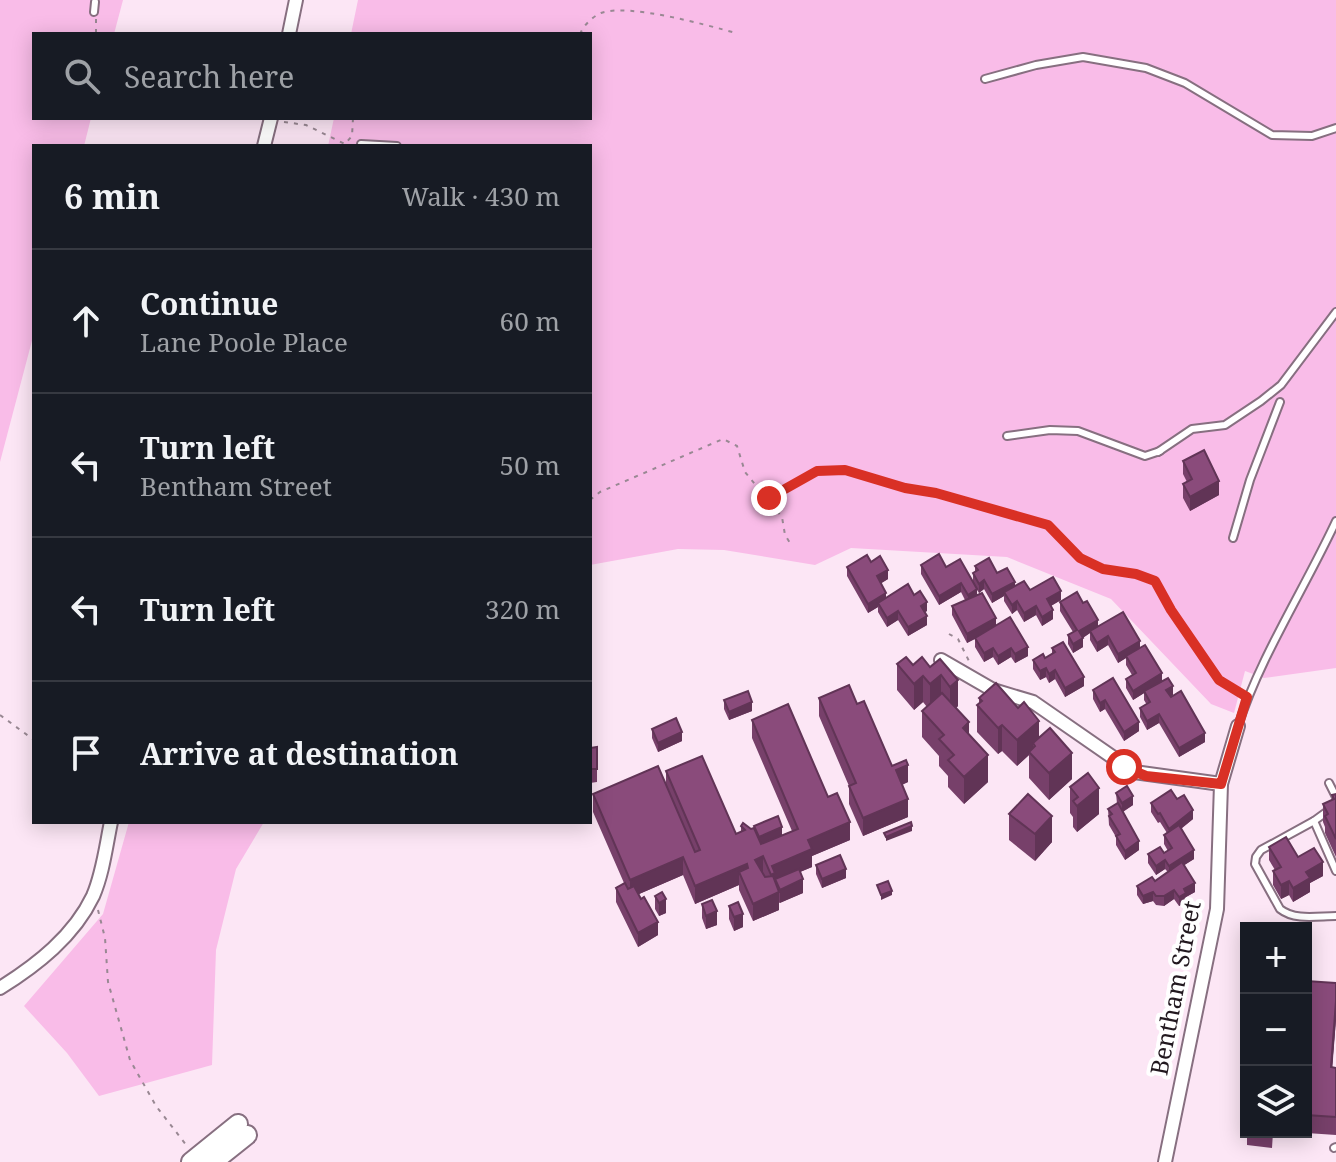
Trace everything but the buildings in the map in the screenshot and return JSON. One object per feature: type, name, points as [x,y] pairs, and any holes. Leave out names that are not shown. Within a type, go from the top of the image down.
[{"type":"street","points":[[289,32],[296,0]]},
{"type":"street","points":[[264,144],[270,120]]},
{"type":"street","points":[[941,660],[993,690],[1033,702],[1134,772],[1221,784]]},
{"type":"street","name":"Bentham Street","points":[[1165,1162],[1217,909],[1221,784],[1238,726]]},
{"type":"street","points":[[0,988],[26,972],[58,944],[82,915],[94,893],[111,824]]},
{"type":"street","points":[[190,1155],[243,1130],[213,1162]]},
{"type":"lane","points":[[94,12],[95,2]]},
{"type":"lane","points":[[985,79],[1036,65],[1083,57],[1146,68],[1185,83],[1272,135],[1312,136],[1336,128]]},
{"type":"lane","points":[[1007,436],[1050,430],[1078,431],[1145,456],[1159,451],[1192,429],[1225,425],[1261,401],[1281,385],[1336,312]]},
{"type":"lane","points":[[1233,538],[1250,480],[1280,402]]},
{"type":"lane","points":[[1238,726],[1247,697],[1336,521]]},
{"type":"lane","points":[[1329,783],[1336,797]]},
{"type":"lane","points":[[1336,805],[1314,821],[1261,850],[1255,864],[1280,909],[1286,914],[1293,917],[1336,916]]},
{"type":"lane","points":[[1314,821],[1336,871]]},
{"type":"path","points":[[581,32],[584,25],[603,12],[644,12],[736,33]]},
{"type":"path","points":[[270,120],[306,125],[345,144],[352,136],[353,120]]},
{"type":"path","points":[[592,498],[600,492],[723,439],[737,446],[745,472],[782,517],[785,535],[792,546]]},
{"type":"path","points":[[769,498],[817,471],[845,470],[1048,525],[1080,558],[1103,569],[1136,574],[1155,581],[1219,680],[1247,697]]},
{"type":"path","points":[[0,715],[32,739]]},
{"type":"path","points":[[94,893],[105,938],[108,982],[130,1060],[156,1106],[190,1155]]},
{"type":"shaded area","points":[[0,0],[123,0],[115,32],[32,32],[32,120],[90,120],[84,144],[32,144],[32,341],[0,462]]},
{"type":"shaded area","points":[[358,0],[1336,0],[1336,668],[1264,678],[1245,671],[1234,713],[1211,704],[1111,599],[1007,557],[851,548],[815,565],[724,550],[678,549],[592,565],[592,144],[328,144],[334,120],[592,120],[592,32],[351,32]]},
{"type":"shaded area","points":[[128,824],[263,824],[236,869],[216,950],[212,1065],[99,1096],[67,1053],[24,1006],[103,914]]},
{"type":"route","points":[[769,498],[817,471],[845,470],[1048,525],[1080,558],[1103,569],[1136,574],[1155,581],[1219,680],[1247,697],[1221,784],[1146,776],[1124,767]]}]
